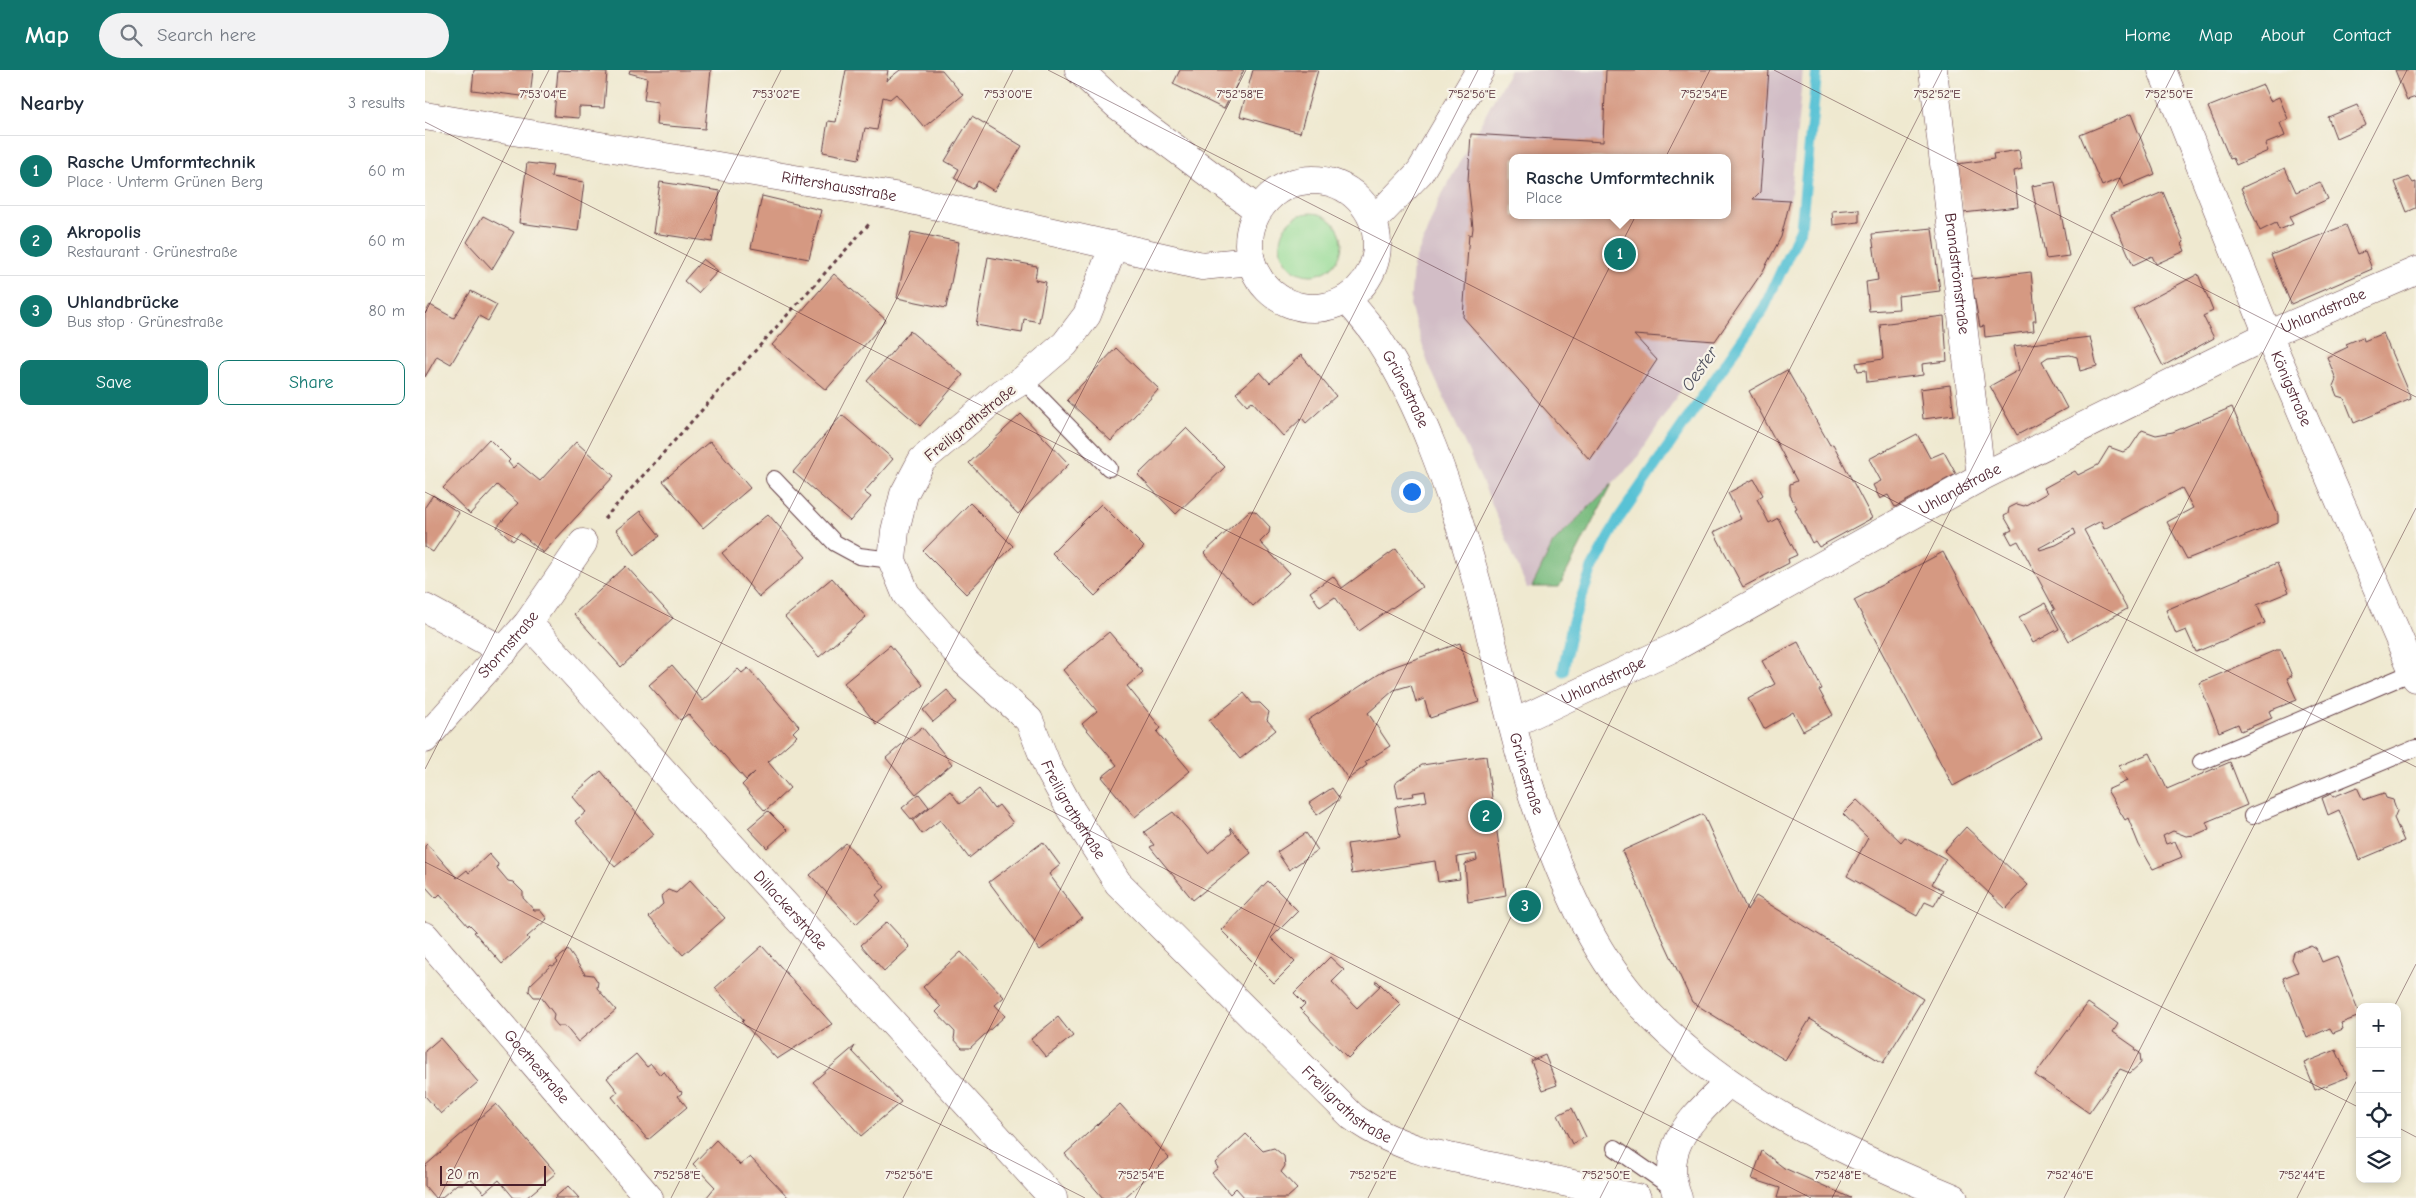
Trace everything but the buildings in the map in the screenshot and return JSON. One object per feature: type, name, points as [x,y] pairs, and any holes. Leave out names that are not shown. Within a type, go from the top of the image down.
[{"type":"street","points":[[1079,70],[1117,105],[1258,210]]},
{"type":"street","points":[[1374,220],[1420,172],[1480,70]]},
{"type":"street","name":"Brandströmstraße","points":[[1933,70],[1981,477]]},
{"type":"street","name":"Königstraße","points":[[2162,70],[2268,335],[2415,675]]},
{"type":"street","name":"Rittershausstraße","points":[[425,116],[894,196],[1114,244],[1202,266],[1251,261]]},
{"type":"street","points":[[1315,180],[1329,181],[1348,189],[1363,202],[1374,220],[1378,238],[1377,256],[1371,273],[1361,288],[1347,299],[1331,306],[1315,308],[1297,306],[1282,300],[1268,290],[1258,276],[1251,261],[1249,244],[1251,226],[1258,210],[1271,195],[1288,184],[1315,180]]},
{"type":"street","name":"Freiligrathstraße","points":[[1114,244],[1087,315],[1065,344],[1023,380],[1002,393],[922,460],[904,494],[895,532],[892,560],[906,594],[965,662],[1029,720],[1048,768],[1071,810],[1118,883],[1353,1117],[1370,1130],[1426,1152],[1637,1198]]},
{"type":"street","name":"Uhlandstraße","points":[[1512,724],[1675,647],[1981,477],[2268,335],[2416,271]]},
{"type":"street","name":"Grünestraße","points":[[1347,299],[1378,338],[1409,394],[1455,510],[1484,606],[1512,724],[1539,815],[1569,890],[1593,938],[1635,998],[1672,1036],[1728,1083],[1809,1132],[1954,1198]]},
{"type":"street","name":"Stormstraße","points":[[425,739],[528,623],[583,543]]},
{"type":"street","points":[[425,608],[504,651]]},
{"type":"street","name":"Dillackerstraße","points":[[528,623],[1053,1198]]},
{"type":"street","name":"Goethestraße","points":[[425,936],[649,1198]]},
{"type":"street","points":[[1641,1198],[1676,1193],[1672,1153],[1675,1143],[1697,1114],[1728,1083]]},
{"type":"lane","points":[[1023,380],[1109,468]]},
{"type":"lane","points":[[774,479],[835,543],[859,556],[892,560]]},
{"type":"lane","points":[[2201,762],[2415,675]]},
{"type":"lane","points":[[2252,816],[2416,748]]},
{"type":"lane","points":[[1615,1148],[1676,1193]]},
{"type":"path","points":[[583,543],[894,196]]},
{"type":"shaded area","points":[[1510,70],[1803,70],[1790,201],[1781,237],[1763,271],[1701,359],[1635,461],[1553,543],[1532,587],[1527,588],[1485,488],[1428,363],[1410,306],[1413,266],[1439,200]]},
{"type":"green space","points":[[1311,213],[1328,218],[1333,222],[1337,227],[1342,244],[1337,261],[1333,266],[1328,270],[1311,275],[1294,270],[1289,266],[1285,261],[1280,244],[1285,227],[1289,222],[1294,218]]},
{"type":"green space","points":[[1612,484],[1559,587],[1532,587],[1553,543]]},
{"type":"waterway","name":"Oester","points":[[1563,671],[1572,624],[1592,568],[1619,518],[1764,308],[1801,228],[1817,70]]},
{"type":"place","name":"Rasche Umformtechnik","points":[[1620,254]]},
{"type":"place","name":"Akropolis","points":[[1486,816]]},
{"type":"place","name":"Uhlandbrücke","points":[[1525,906]]}]
